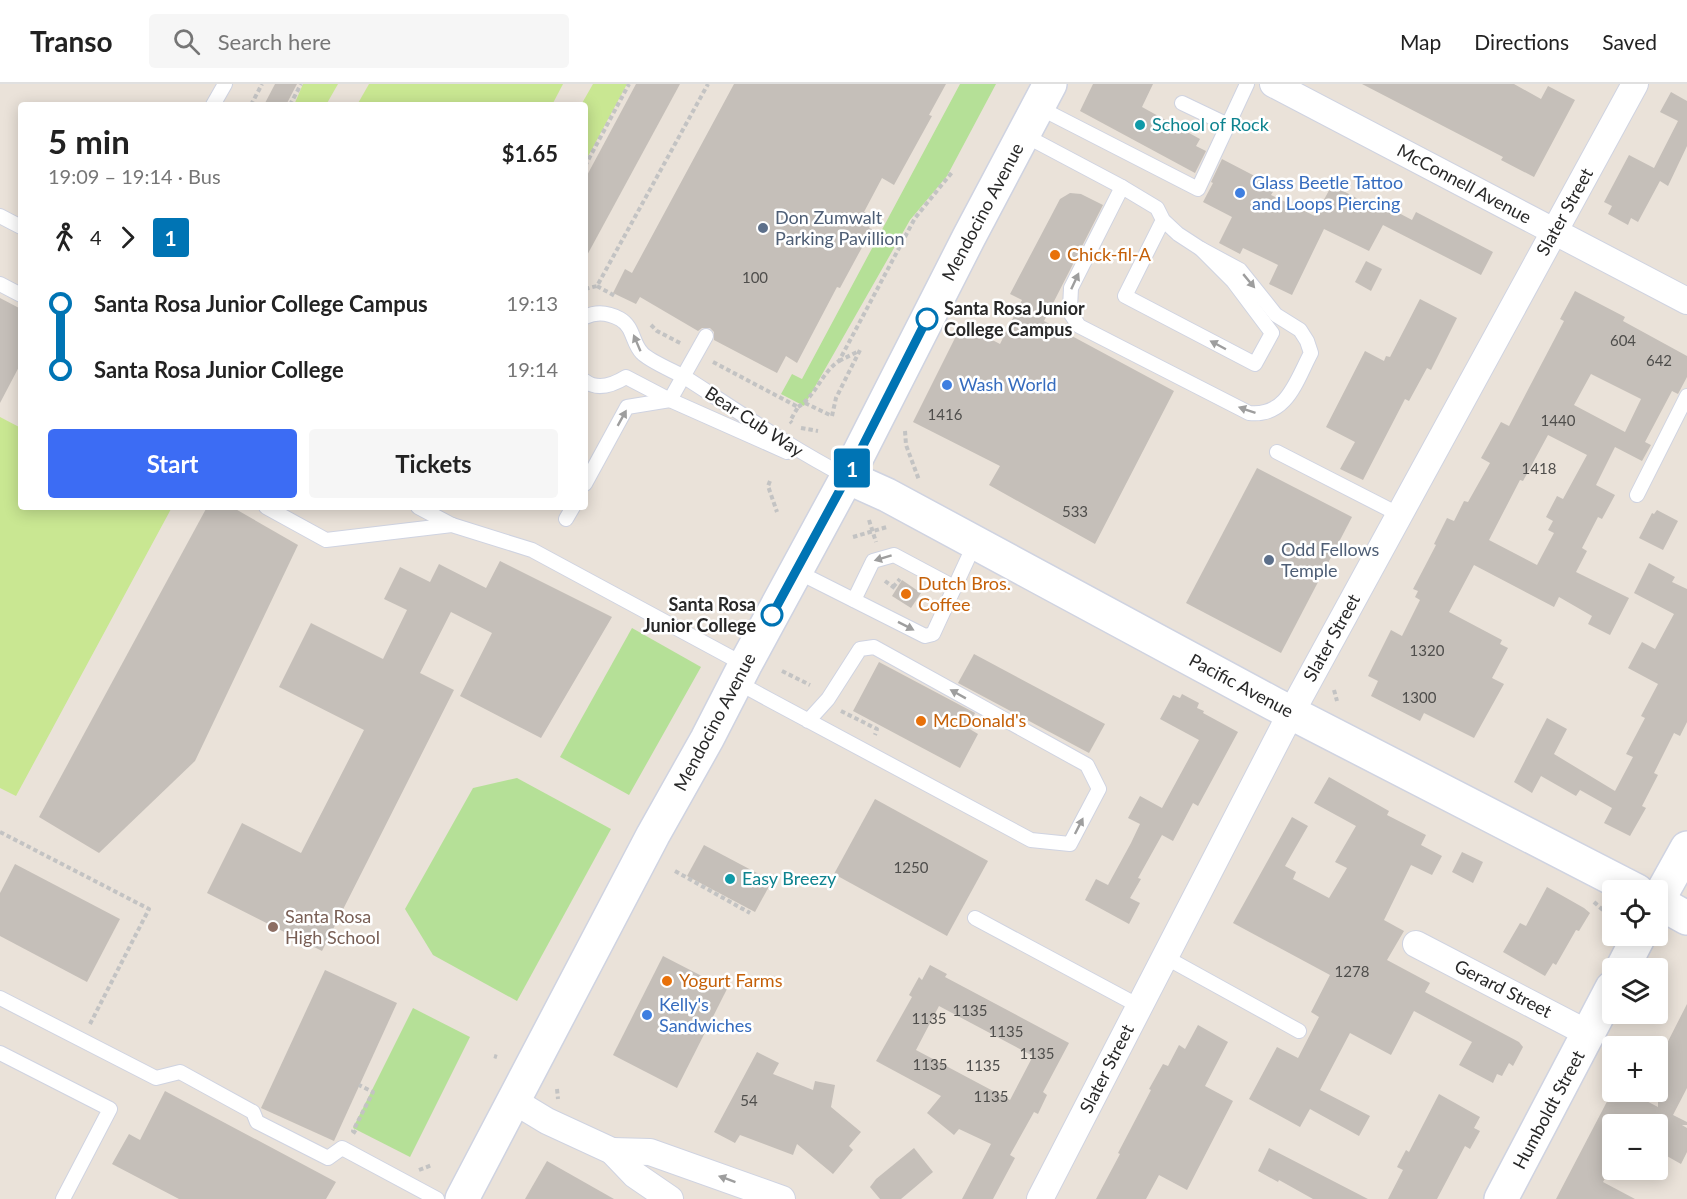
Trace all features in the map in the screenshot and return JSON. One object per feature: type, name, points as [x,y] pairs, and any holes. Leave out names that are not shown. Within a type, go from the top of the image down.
[{"type":"street","name":"McConnell Avenue","points":[[1273,84],[1687,301]]},
{"type":"street","name":"Slater Street","points":[[1040,1199],[1291,712],[1635,84]]},
{"type":"street","name":"Mendocino Avenue","points":[[462,1199],[514,1101],[526,1073],[847,477],[1037,109]]},
{"type":"street","name":"Pacific Avenue","points":[[847,477],[886,495],[1291,712],[1615,880]]},
{"type":"street","points":[[1668,883],[1687,848]]},
{"type":"street","points":[[1668,907],[1687,918]]},
{"type":"street","name":"Gerard Street","points":[[1416,944],[1589,1034]]},
{"type":"street","name":"Humboldt Street","points":[[1501,1199],[1602,1008]]},
{"type":"street","points":[[514,1101],[547,1121],[612,1151],[657,1196]]},
{"type":"street","points":[[612,1151],[650,1152],[782,1199]]},
{"type":"lane","points":[[215,102],[225,84]]},
{"type":"lane","points":[[1037,109],[1198,189],[1247,84]]},
{"type":"lane","points":[[1182,103],[1228,125]]},
{"type":"lane","points":[[1037,109],[1122,187],[1156,208],[1163,220],[1178,234],[1240,270],[1276,315],[1300,330],[1311,353],[1284,402],[1277,408],[1267,413],[1249,413],[1079,326],[1070,308],[1071,288],[1122,187]]},
{"type":"lane","points":[[0,216],[18,225]]},
{"type":"lane","points":[[1163,220],[1125,296],[1255,364],[1272,333],[1233,281],[1201,249]]},
{"type":"lane","points":[[0,284],[18,293]]},
{"type":"lane","name":"Bear Cub Way","points":[[588,316],[602,313],[613,315],[623,321],[632,330],[642,354],[683,376],[804,455],[847,477]]},
{"type":"lane","points":[[590,463],[627,407],[670,400],[706,336]]},
{"type":"lane","name":"Bear Cub Way","points":[[588,386],[603,387],[615,384],[626,377],[670,400],[847,477]]},
{"type":"lane","points":[[1637,495],[1687,396]]},
{"type":"lane","points":[[1277,452],[1400,515]]},
{"type":"lane","points":[[271,510],[326,540],[452,525]]},
{"type":"lane","points":[[424,510],[452,525],[532,550],[741,674],[808,721],[1031,840],[1070,843],[1098,789],[1087,765],[874,647],[860,649],[828,699],[808,721]]},
{"type":"lane","points":[[796,571],[925,636],[933,634],[975,543]]},
{"type":"lane","points":[[854,600],[873,561],[894,555],[954,587]]},
{"type":"lane","points":[[975,918],[1140,1006]]},
{"type":"lane","points":[[1165,957],[1299,1031]]},
{"type":"lane","points":[[0,998],[156,1078],[180,1072],[253,1112],[257,1122],[328,1158],[342,1148],[437,1199]]},
{"type":"lane","points":[[0,1053],[110,1109],[63,1199]]},
{"type":"path","points":[[253,102],[262,84]]},
{"type":"path","points":[[292,102],[301,84]]},
{"type":"path","points":[[588,160],[629,84]]},
{"type":"path","points":[[588,288],[597,286],[708,84]]},
{"type":"path","points":[[839,361],[915,218],[953,171]]},
{"type":"path","points":[[651,325],[657,331],[685,346]]},
{"type":"path","points":[[805,402],[832,416],[836,398],[860,350],[829,367],[805,402],[798,407],[790,422],[808,430],[818,431]]},
{"type":"path","points":[[713,362],[798,407]]},
{"type":"path","points":[[905,431],[906,445],[920,480]]},
{"type":"path","points":[[770,481],[768,486],[777,512]]},
{"type":"path","points":[[869,520],[876,542]]},
{"type":"path","points":[[853,537],[888,527],[897,530]]},
{"type":"path","points":[[885,581],[896,589]]},
{"type":"path","points":[[783,671],[810,685]]},
{"type":"path","points":[[1334,690],[1337,701]]},
{"type":"path","points":[[838,709],[877,729],[875,735]]},
{"type":"path","points":[[0,832],[149,909],[82,1040]]},
{"type":"path","points":[[675,872],[750,912]]},
{"type":"path","points":[[1594,901],[1602,909]]},
{"type":"path","points":[[359,1085],[374,1092],[353,1131],[361,1136]]},
{"type":"path","points":[[557,1089],[558,1099]]},
{"type":"path","points":[[415,1171],[432,1165]]},
{"type":"green space","points":[[303,84],[338,84],[328,102],[295,102]]},
{"type":"green space","points":[[369,84],[563,84],[554,102],[359,102]]},
{"type":"green space","points":[[593,84],[627,84],[588,156],[588,102],[583,102]]},
{"type":"green space","points":[[960,84],[996,84],[947,176],[910,220],[804,406],[781,394],[792,374],[802,379]]},
{"type":"green space","points":[[0,417],[18,426],[18,510],[170,510],[16,796],[0,788]]},
{"type":"green space","points":[[632,628],[701,667],[629,795],[560,757]]},
{"type":"green space","points":[[517,778],[611,829],[517,1001],[433,955],[405,909],[473,788]]},
{"type":"green space","points":[[413,1008],[470,1037],[410,1157],[353,1128]]},
{"type":"building","points":[[275,84],[297,84],[288,102],[266,102]]},
{"type":"building","points":[[636,84],[680,84],[588,253],[588,173]]},
{"type":"building","name":"Don Zumwalt Parking Pavillion","points":[[734,84],[946,84],[929,115],[932,116],[894,185],[882,178],[864,212],[875,217],[869,228],[872,229],[840,288],[837,287],[797,363],[786,356],[777,373],[714,340],[714,332],[710,328],[702,328],[698,331],[640,297],[636,304],[613,293],[625,269],[632,273]]},
{"type":"building","name":"School of Rock","points":[[1093,84],[1153,84],[1142,107],[1200,139],[1196,146],[1206,151],[1195,173],[1080,111]]},
{"type":"building","points":[[1362,84],[1514,84],[1541,99],[1548,86],[1575,100],[1534,177],[1501,160],[1503,157]]},
{"type":"building","points":[[1671,92],[1687,101],[1687,146],[1668,186],[1660,181],[1638,222],[1631,218],[1628,225],[1608,214],[1612,206],[1604,202],[1629,155],[1654,168],[1678,121],[1660,112]]},
{"type":"building","points":[[1222,159],[1276,187],[1271,195],[1315,216],[1332,185],[1377,209],[1380,203],[1412,220],[1416,212],[1493,252],[1481,275],[1383,225],[1369,251],[1324,229],[1292,295],[1269,284],[1278,265],[1243,248],[1240,254],[1219,243],[1232,217],[1203,202]]},
{"type":"building","points":[[1070,193],[1081,194],[1103,205],[1044,321],[1174,391],[1095,544],[989,485],[1000,466],[913,422],[962,324],[1000,344],[1022,300],[1010,294],[1060,199]]},
{"type":"building","points":[[1366,261],[1382,269],[1371,291],[1355,282]]},
{"type":"building","points":[[1575,291],[1625,317],[1623,321],[1687,356],[1687,377],[1678,394],[1672,391],[1645,442],[1651,445],[1642,461],[1615,447],[1596,485],[1615,495],[1602,519],[1598,517],[1582,548],[1587,551],[1576,572],[1629,598],[1610,635],[1588,624],[1592,616],[1559,597],[1554,607],[1474,565],[1449,612],[1502,640],[1500,644],[1508,648],[1492,678],[1504,684],[1474,738],[1424,713],[1420,721],[1371,696],[1378,681],[1368,676],[1391,630],[1402,636],[1420,600],[1415,597],[1418,591],[1413,589],[1436,545],[1434,544],[1447,518],[1454,521],[1464,501],[1468,502],[1490,463],[1481,458],[1501,422],[1509,426],[1564,321],[1560,319]],"holes":[[[1591,374],[1641,399],[1625,432],[1574,405]],[[1548,435],[1587,455],[1563,499],[1557,496],[1546,517],[1553,521],[1548,530],[1554,533],[1537,565],[1489,540],[1520,480],[1523,481]]]},
{"type":"building","points":[[0,298],[18,307],[18,369],[0,403]]},
{"type":"building","points":[[1420,299],[1457,318],[1431,370],[1427,368],[1409,401],[1405,399],[1363,480],[1340,469],[1355,442],[1326,427],[1365,351],[1384,361],[1386,356],[1390,357]]},
{"type":"building","name":"Odd Fellows Temple","points":[[1257,468],[1352,517],[1281,653],[1186,603]]},
{"type":"building","points":[[205,510],[237,510],[298,545],[195,761],[99,853],[39,817]]},
{"type":"building","points":[[1657,510],[1678,521],[1663,550],[1639,538],[1652,513],[1654,514]]},
{"type":"building","points":[[500,561],[612,617],[541,738],[460,696],[492,633],[451,612],[420,673],[454,690],[322,951],[207,893],[242,823],[301,853],[364,730],[279,687],[311,623],[383,659],[407,610],[384,599],[400,567],[430,582],[439,564],[486,588]]},
{"type":"building","points":[[1649,563],[1675,577],[1672,582],[1687,589],[1687,722],[1680,736],[1674,733],[1654,773],[1658,775],[1642,806],[1646,808],[1630,836],[1604,823],[1612,808],[1580,790],[1576,796],[1541,776],[1532,793],[1514,782],[1547,718],[1567,729],[1554,754],[1615,791],[1633,757],[1626,754],[1645,718],[1641,716],[1658,684],[1628,668],[1642,642],[1655,649],[1674,614],[1634,593]]},
{"type":"building","name":"Dutch Bros. Coffee","points":[[902,580],[921,593],[911,608],[892,596]]},
{"type":"building","points":[[974,654],[1105,724],[1089,753],[958,683]]},
{"type":"building","name":"McDonald's","points":[[879,662],[975,713],[968,728],[978,734],[960,768],[853,711]]},
{"type":"building","points":[[1182,694],[1199,703],[1197,708],[1204,711],[1203,713],[1238,732],[1198,806],[1193,803],[1173,841],[1162,835],[1138,878],[1141,879],[1130,898],[1140,903],[1129,924],[1085,900],[1096,879],[1108,885],[1131,843],[1140,824],[1128,818],[1140,796],[1162,808],[1199,740],[1160,719],[1173,695],[1180,698]]},
{"type":"building","points":[[1329,777],[1389,811],[1387,815],[1426,835],[1421,845],[1442,856],[1432,875],[1411,865],[1384,920],[1404,931],[1387,960],[1430,983],[1425,992],[1519,1042],[1523,1047],[1513,1066],[1509,1063],[1502,1076],[1497,1074],[1493,1083],[1459,1065],[1472,1042],[1414,1011],[1391,1055],[1350,1033],[1320,1090],[1370,1116],[1359,1136],[1310,1109],[1300,1127],[1249,1099],[1277,1047],[1298,1058],[1319,1017],[1311,1012],[1330,975],[1233,923],[1292,817],[1308,826],[1285,866],[1296,872],[1293,879],[1329,898],[1347,868],[1335,862],[1356,826],[1314,803]]},
{"type":"building","points":[[875,799],[988,861],[947,936],[834,874]]},
{"type":"building","name":"Easy Breezy","points":[[704,845],[772,881],[755,912],[687,876]]},
{"type":"building","points":[[1462,852],[1483,862],[1473,883],[1452,872]]},
{"type":"building","points":[[15,864],[120,919],[87,982],[0,936],[0,893]]},
{"type":"building","points":[[1547,887],[1590,913],[1579,931],[1576,930],[1556,965],[1553,963],[1545,976],[1503,952],[1520,923],[1526,926]]},
{"type":"building","points":[[663,956],[727,989],[677,1088],[613,1055]]},
{"type":"building","points":[[930,965],[947,974],[945,977],[1069,1043],[1043,1092],[1047,1095],[1038,1114],[1034,1112],[1010,1155],[1015,1158],[993,1199],[962,1199],[991,1144],[959,1129],[954,1135],[927,1113],[941,1096],[876,1061],[912,997],[909,995],[919,977],[922,980]],"holes":[[[939,1006],[1033,1056],[1010,1100],[916,1050]]]},
{"type":"building","points":[[325,970],[397,1003],[334,1141],[261,1108]]},
{"type":"building","points":[[1687,1004],[1687,1088],[1673,1115],[1687,1122],[1687,1125],[1682,1125],[1687,1128],[1687,1152],[1681,1164],[1668,1157],[1668,1114],[1602,1114],[1602,1180],[1635,1199],[1556,1199],[1607,1102],[1648,1102],[1658,1107],[1658,1102],[1668,1102],[1668,1041]]},
{"type":"building","points":[[1198,1025],[1228,1042],[1205,1086],[1233,1101],[1187,1190],[1159,1175],[1146,1199],[1096,1199],[1163,1064],[1168,1066],[1179,1045],[1185,1049]]},
{"type":"building","points":[[757,1052],[779,1063],[773,1074],[813,1090],[815,1081],[835,1085],[831,1107],[861,1132],[849,1146],[853,1150],[833,1174],[797,1144],[793,1155],[740,1135],[735,1143],[714,1132]]},
{"type":"building","points":[[165,1091],[336,1182],[326,1199],[179,1199],[112,1164],[129,1134],[140,1140]]},
{"type":"building","points":[[1439,1094],[1480,1117],[1474,1128],[1480,1131],[1470,1149],[1465,1146],[1437,1199],[1388,1199],[1403,1170],[1397,1167],[1406,1150],[1409,1152]]},
{"type":"building","points":[[914,1148],[933,1172],[901,1199],[880,1199],[870,1187],[876,1179]]},
{"type":"building","points":[[1269,1148],[1368,1199],[1313,1199],[1279,1180],[1278,1182],[1258,1171]]},
{"type":"building","points":[[547,1161],[614,1199],[525,1199]]},
{"type":"bus line","name":"1","points":[[772,615],[847,477],[927,319]]},
{"type":"place","name":"School of Rock","points":[[1140,125]]},
{"type":"place","name":"Glass Beetle Tattoo and Loops Piercing","points":[[1240,193]]},
{"type":"place","name":"Don Zumwalt Parking Pavillion","points":[[763,228]]},
{"type":"place","name":"Chick-fil-A","points":[[1055,255]]},
{"type":"place","name":"Santa Rosa Junior College Campus","points":[[927,319]]},
{"type":"place","name":"Wash World","points":[[947,385]]},
{"type":"place","name":"Odd Fellows Temple","points":[[1269,560]]},
{"type":"place","name":"Dutch Bros. Coffee","points":[[906,594]]},
{"type":"place","name":"Santa Rosa Junior College","points":[[772,615]]},
{"type":"place","name":"McDonald's","points":[[921,721]]},
{"type":"place","name":"Easy Breezy","points":[[730,879]]},
{"type":"place","name":"Santa Rosa High School","points":[[273,927]]},
{"type":"place","name":"Yogurt Farms","points":[[667,981]]},
{"type":"place","name":"Kelly's Sandwiches","points":[[647,1015]]}]
